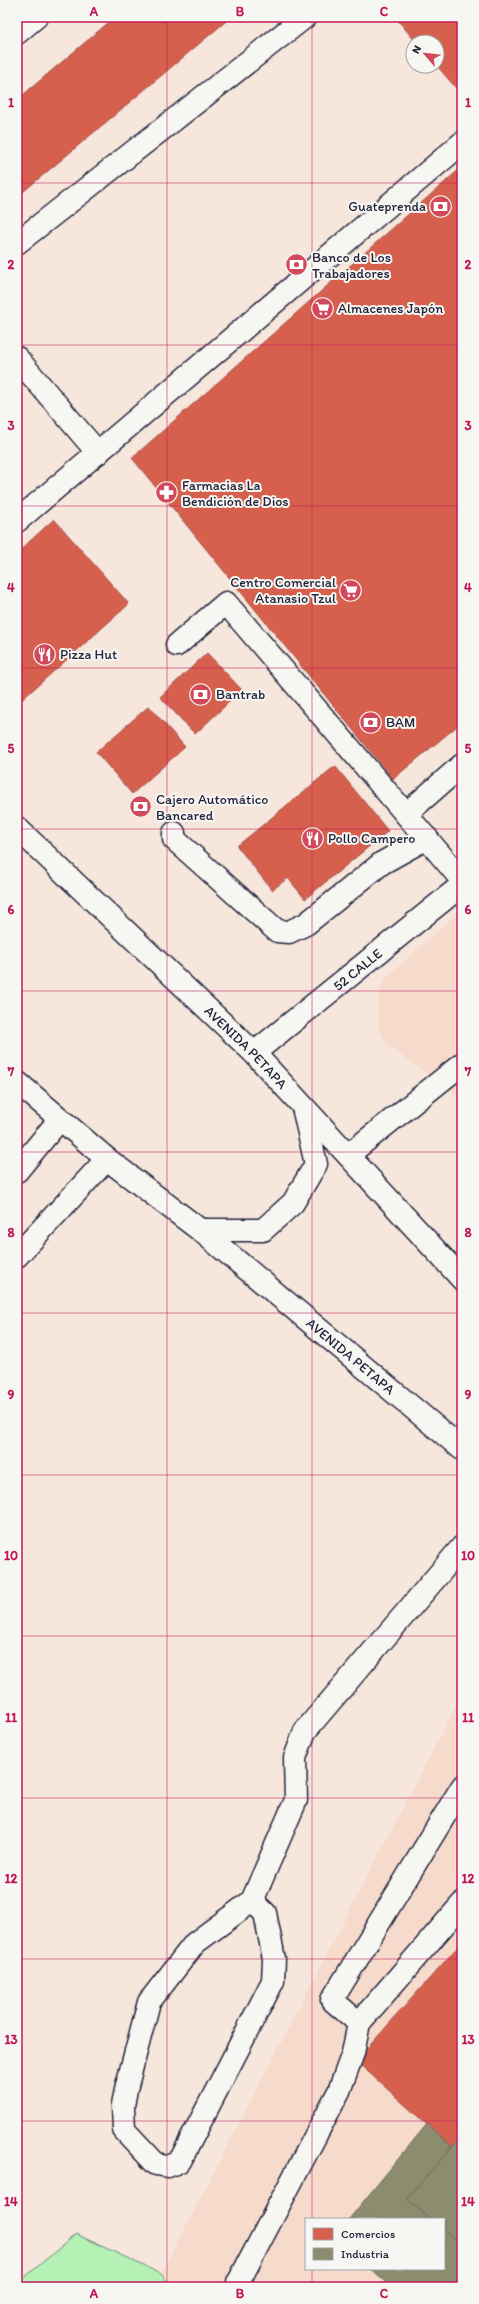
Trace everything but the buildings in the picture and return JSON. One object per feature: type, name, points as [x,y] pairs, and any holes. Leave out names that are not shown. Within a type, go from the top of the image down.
[{"type":"main road","points":[[17,33],[36,17]]},
{"type":"main road","points":[[17,243],[305,17]]},
{"type":"main road","points":[[17,521],[462,143]]},
{"type":"main road","points":[[17,358],[98,453]]},
{"type":"main road","points":[[177,645],[226,603],[462,880]]},
{"type":"main road","points":[[406,814],[462,765]]},
{"type":"main road","name":"AVENIDA PETAPA","points":[[17,828],[254,1053],[462,1279]]},
{"type":"main road","points":[[174,833],[174,839],[277,931],[282,932],[289,932],[306,924],[382,863],[427,838]]},
{"type":"main road","name":"52 CALLE","points":[[254,1053],[462,885]]},
{"type":"main road","points":[[348,1155],[462,1064]]},
{"type":"main road","name":"AVENIDA PETAPA","points":[[17,1082],[107,1159],[200,1230],[462,1449]]},
{"type":"main road","points":[[200,1230],[263,1230],[293,1203],[316,1164],[302,1106]]},
{"type":"main road","points":[[17,1171],[60,1119]]},
{"type":"main road","points":[[17,1256],[107,1159]]},
{"type":"main road","points":[[252,1900],[265,1914],[274,1960],[273,1982],[180,2161],[168,2166],[156,2164],[124,2130],[123,2106],[150,2002],[195,1943],[252,1900],[296,1800],[294,1758],[305,1731],[462,1547]]},
{"type":"main road","points":[[359,2023],[332,2000],[462,1787]]},
{"type":"main road","points":[[238,2283],[338,2091],[353,2053],[359,2023],[462,1904]]},
{"type":"shaded area","points":[[462,909],[462,1099],[387,1045],[379,1028],[377,1012],[380,990],[387,977]]},
{"type":"shaded area","points":[[462,1694],[462,2287],[173,2287],[161,2274]]},
{"type":"green space","points":[[76,2234],[161,2274],[173,2287],[17,2287],[17,2284]]},
{"type":"place","name":"Guateprenda","points":[[441,206]]},
{"type":"place","name":"Banco de Los Trabajadores","points":[[296,265]]},
{"type":"place","name":"Almacenes Japón","points":[[322,308]]},
{"type":"place","name":"Farmacias La Bendición de Dios","points":[[166,493]]},
{"type":"place","name":"Centro Comercial Atanasio Tzul","points":[[351,590]]},
{"type":"place","name":"Pizza Hut","points":[[45,654]]},
{"type":"place","name":"Bantrab","points":[[201,694]]},
{"type":"place","name":"BAM","points":[[371,722]]},
{"type":"place","name":"Cajero Automático Bancared","points":[[140,807]]},
{"type":"place","name":"Pollo Campero","points":[[312,838]]}]
